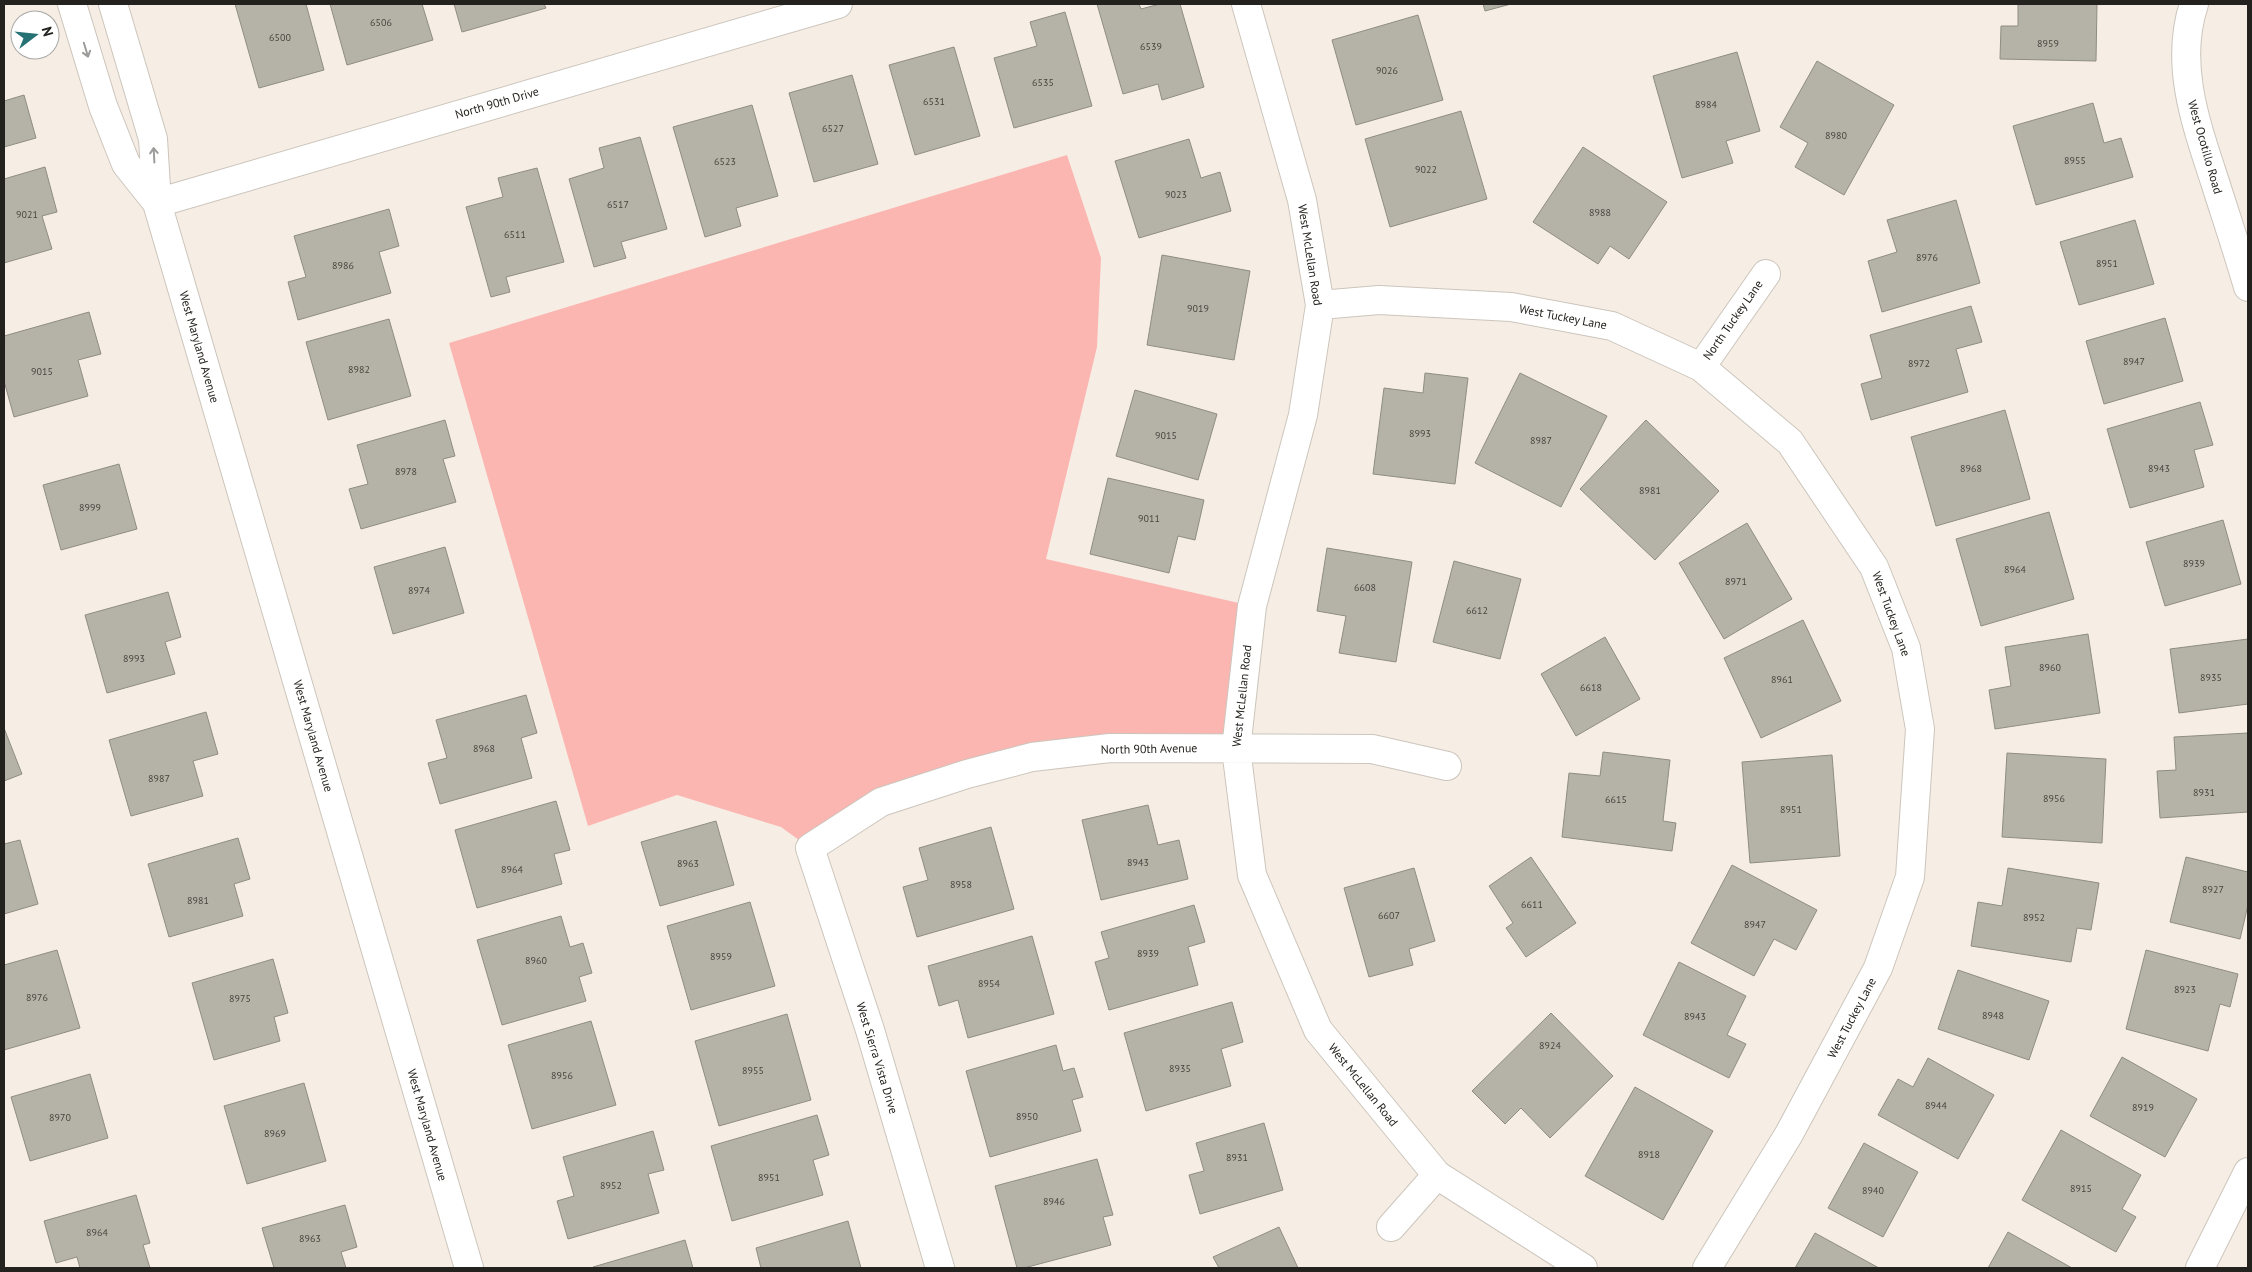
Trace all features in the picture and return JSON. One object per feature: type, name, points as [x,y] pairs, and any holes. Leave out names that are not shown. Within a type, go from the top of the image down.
[{"type":"street","name":"West Maryland Avenue","points":[[72,4],[103,106],[126,164],[157,204]]},
{"type":"street","name":"West Maryland Avenue","points":[[113,4],[153,139],[157,204],[469,1268]]},
{"type":"street","name":"North 90th Drive","points":[[157,204],[838,4]]},
{"type":"street","name":"West McLellan Road","points":[[1246,4],[1302,200],[1320,306],[1303,415],[1252,606],[1236,749],[1252,875],[1318,1030],[1437,1175],[1583,1268]]},
{"type":"street","name":"West Ocotillo Road","points":[[2194,4],[2188,19],[2186,74],[2194,119],[2248,287]]},
{"type":"street","name":"North Tuckey Lane","points":[[1701,367],[1766,274]]},
{"type":"street","name":"West Tuckey Lane","points":[[1320,306],[1379,300],[1511,307],[1612,326],[1701,367],[1790,442],[1874,567],[1906,648],[1920,729],[1910,877],[1878,968],[1789,1134],[1707,1268]]},
{"type":"street","name":"North 90th Avenue","points":[[810,848],[881,802],[967,774],[1032,757],[1110,748],[1372,749],[1446,766]]},
{"type":"street","name":"West Sierra Vista Drive","points":[[810,848],[870,1030],[940,1268]]},
{"type":"street","points":[[2200,1268],[2248,1172]]},
{"type":"street","points":[[1391,1227],[1437,1175]]},
{"type":"shaded area","points":[[1067,155],[1101,258],[1097,347],[1046,559],[1252,606],[1236,749],[967,774],[810,848],[781,827],[677,795],[588,826],[449,343]]},
{"type":"building","points":[[235,4],[306,4],[324,70],[259,88]]},
{"type":"building","points":[[330,4],[422,4],[433,40],[347,65]]},
{"type":"building","points":[[454,4],[544,4],[546,8],[462,32]]},
{"type":"building","points":[[1097,4],[1139,4],[1141,9],[1160,4],[1180,4],[1204,87],[1162,100],[1158,84],[1123,94]]},
{"type":"building","points":[[1483,4],[1511,4],[1485,11]]},
{"type":"building","points":[[2018,4],[2097,4],[2096,61],[2000,59],[2001,26],[2018,26]]},
{"type":"building","points":[[1065,12],[1092,106],[1014,128],[994,58],[1037,46],[1030,22]]},
{"type":"building","points":[[1418,15],[1443,100],[1356,125],[1332,40]]},
{"type":"building","points":[[954,47],[980,136],[915,155],[889,65]]},
{"type":"building","points":[[1737,52],[1760,131],[1726,141],[1733,163],[1682,178],[1653,76]]},
{"type":"building","points":[[1817,61],[1894,105],[1844,195],[1795,167],[1808,143],[1780,127]]},
{"type":"building","points":[[852,75],[878,164],[814,182],[789,93]]},
{"type":"building","points":[[24,95],[36,138],[4,147],[4,101]]},
{"type":"building","points":[[2093,103],[2104,143],[2121,138],[2133,177],[2036,205],[2013,126]]},
{"type":"building","points":[[752,105],[778,196],[736,208],[741,226],[705,237],[673,127]]},
{"type":"building","points":[[1461,111],[1487,199],[1390,227],[1365,139]]},
{"type":"building","points":[[640,137],[667,229],[621,242],[626,258],[594,267],[569,179],[604,168],[599,148]]},
{"type":"building","points":[[1189,139],[1201,178],[1220,172],[1231,211],[1139,238],[1115,161]]},
{"type":"building","points":[[1583,147],[1667,202],[1629,259],[1610,246],[1598,264],[1533,222]]},
{"type":"building","points":[[45,167],[57,212],[42,216],[52,249],[4,263],[4,179]]},
{"type":"building","points":[[537,168],[564,262],[506,277],[510,292],[491,297],[466,207],[503,197],[498,178]]},
{"type":"building","points":[[1956,200],[1980,283],[1882,312],[1868,261],[1897,252],[1887,220]]},
{"type":"building","points":[[389,209],[399,246],[379,252],[391,293],[298,320],[288,282],[306,277],[294,236]]},
{"type":"building","points":[[2135,220],[2154,284],[2079,305],[2060,242]]},
{"type":"building","points":[[1162,255],[1250,271],[1234,360],[1147,345]]},
{"type":"building","points":[[1971,306],[1982,342],[1956,349],[1968,392],[1871,420],[1861,384],[1882,378],[1870,335]]},
{"type":"building","points":[[89,312],[101,354],[78,360],[88,396],[14,417],[4,381],[4,336]]},
{"type":"building","points":[[2165,318],[2183,381],[2104,404],[2086,341]]},
{"type":"building","points":[[389,319],[411,396],[328,420],[306,342]]},
{"type":"building","points":[[1425,373],[1468,378],[1455,484],[1373,474],[1384,388],[1423,393]]},
{"type":"building","points":[[1520,373],[1607,416],[1561,507],[1475,463]]},
{"type":"building","points":[[1135,390],[1217,414],[1198,480],[1116,456]]},
{"type":"building","points":[[2200,402],[2213,445],[2194,450],[2204,487],[2130,508],[2107,429]]},
{"type":"building","points":[[2005,410],[2030,499],[1936,526],[1911,437]]},
{"type":"building","points":[[445,420],[455,456],[443,459],[456,502],[361,529],[349,489],[368,484],[357,445]]},
{"type":"building","points":[[1646,420],[1719,491],[1655,560],[1580,489]]},
{"type":"building","points":[[119,464],[137,529],[61,550],[43,485]]},
{"type":"building","points":[[1108,478],[1204,500],[1195,540],[1178,536],[1169,573],[1090,554]]},
{"type":"building","points":[[2049,512],[2074,599],[1981,626],[1956,539]]},
{"type":"building","points":[[2223,520],[2241,584],[2165,606],[2146,542]]},
{"type":"building","points":[[1747,523],[1792,599],[1724,639],[1679,563]]},
{"type":"building","points":[[445,547],[464,613],[393,634],[374,567]]},
{"type":"building","points":[[1327,548],[1412,562],[1396,662],[1339,653],[1346,616],[1317,611]]},
{"type":"building","points":[[1454,561],[1521,579],[1500,659],[1433,642]]},
{"type":"building","points":[[168,592],[181,637],[165,642],[175,674],[107,693],[85,615]]},
{"type":"building","points":[[1803,620],[1841,701],[1761,738],[1724,658]]},
{"type":"building","points":[[2088,634],[2100,713],[1995,729],[1989,690],[2011,686],[2005,647]]},
{"type":"building","points":[[1605,637],[1640,699],[1576,736],[1541,674]]},
{"type":"building","points":[[2248,639],[2248,704],[2179,713],[2170,649]]},
{"type":"building","points":[[526,695],[537,733],[521,738],[532,778],[440,804],[428,763],[447,758],[436,720]]},
{"type":"building","points":[[206,712],[218,754],[193,761],[203,796],[131,816],[109,740]]},
{"type":"building","points":[[4,728],[22,774],[4,781]]},
{"type":"building","points":[[2248,733],[2248,812],[2160,818],[2157,771],[2176,770],[2174,737]]},
{"type":"building","points":[[1603,752],[1670,760],[1663,821],[1676,823],[1672,851],[1562,837],[1569,773],[1600,776]]},
{"type":"building","points":[[2007,753],[2106,759],[2102,843],[2002,837]]},
{"type":"building","points":[[1832,755],[1840,856],[1750,863],[1742,762]]},
{"type":"building","points":[[556,801],[570,850],[554,854],[562,884],[477,908],[455,830]]},
{"type":"building","points":[[1148,805],[1158,845],[1179,840],[1188,879],[1101,900],[1082,820]]},
{"type":"building","points":[[716,821],[734,885],[660,906],[641,842]]},
{"type":"building","points":[[991,827],[1014,909],[917,937],[903,887],[928,880],[919,848]]},
{"type":"building","points":[[238,838],[250,879],[234,884],[243,916],[169,937],[148,864]]},
{"type":"building","points":[[20,840],[38,904],[4,914],[4,844]]},
{"type":"building","points":[[1531,857],[1576,923],[1526,957],[1506,928],[1513,923],[1489,886]]},
{"type":"building","points":[[2186,857],[2248,872],[2248,905],[2240,939],[2170,922]]},
{"type":"building","points":[[1732,865],[1817,910],[1796,950],[1774,939],[1754,976],[1691,943]]},
{"type":"building","points":[[1414,868],[1435,941],[1409,949],[1413,965],[1369,977],[1344,888]]},
{"type":"building","points":[[2008,868],[2099,883],[2091,930],[2077,928],[2071,962],[1971,946],[1978,902],[2002,906]]},
{"type":"building","points":[[750,902],[775,986],[691,1010],[667,926]]},
{"type":"building","points":[[1194,905],[1205,942],[1188,947],[1198,985],[1109,1010],[1095,962],[1109,958],[1101,932]]},
{"type":"building","points":[[561,916],[570,947],[583,943],[592,973],[579,977],[586,1001],[502,1025],[477,940]]},
{"type":"building","points":[[1032,936],[1054,1014],[968,1038],[958,1000],[939,1006],[928,966]]},
{"type":"building","points":[[57,950],[80,1028],[4,1050],[4,965]]},
{"type":"building","points":[[2146,950],[2238,974],[2230,1007],[2220,1004],[2208,1051],[2126,1029]]},
{"type":"building","points":[[273,959],[288,1013],[274,1017],[280,1041],[214,1060],[192,983]]},
{"type":"building","points":[[1679,962],[1746,996],[1727,1035],[1746,1044],[1729,1078],[1643,1035]]},
{"type":"building","points":[[1958,970],[2049,1001],[2029,1060],[1938,1029]]},
{"type":"building","points":[[1232,1002],[1243,1042],[1221,1049],[1231,1086],[1146,1111],[1124,1033]]},
{"type":"building","points":[[1551,1013],[1613,1076],[1550,1138],[1521,1108],[1505,1124],[1472,1091]]},
{"type":"building","points":[[787,1014],[811,1100],[719,1126],[695,1041]]},
{"type":"building","points":[[591,1021],[616,1105],[532,1129],[508,1045]]},
{"type":"building","points":[[1056,1045],[1063,1071],[1074,1068],[1083,1097],[1072,1100],[1081,1131],[990,1157],[966,1071]]},
{"type":"building","points":[[2122,1057],[2197,1099],[2165,1157],[2090,1116]]},
{"type":"building","points":[[1928,1058],[1994,1095],[1958,1159],[1878,1115],[1898,1079],[1913,1087]]},
{"type":"building","points":[[90,1074],[108,1138],[30,1161],[11,1097]]},
{"type":"building","points":[[304,1083],[326,1161],[247,1184],[224,1106]]},
{"type":"building","points":[[1635,1087],[1713,1131],[1663,1220],[1585,1176]]},
{"type":"building","points":[[817,1115],[829,1155],[813,1160],[823,1195],[732,1221],[711,1146]]},
{"type":"building","points":[[1264,1123],[1283,1190],[1200,1214],[1189,1175],[1204,1171],[1196,1143]]},
{"type":"building","points":[[2061,1130],[2141,1175],[2122,1209],[2136,1217],[2116,1252],[2022,1200]]},
{"type":"building","points":[[653,1131],[664,1170],[648,1174],[659,1213],[568,1239],[557,1201],[574,1196],[563,1157]]},
{"type":"building","points":[[1864,1143],[1918,1172],[1883,1237],[1828,1208]]},
{"type":"building","points":[[1097,1159],[1113,1215],[1103,1217],[1111,1245],[1024,1268],[1017,1268],[995,1186]]},
{"type":"building","points":[[136,1195],[150,1243],[143,1245],[150,1268],[80,1268],[77,1257],[56,1263],[44,1221]]},
{"type":"building","points":[[345,1205],[357,1247],[341,1252],[346,1268],[274,1268],[262,1228]]},
{"type":"building","points":[[848,1221],[861,1268],[761,1268],[756,1248]]},
{"type":"building","points":[[1279,1227],[1298,1268],[1219,1268],[1213,1257]]},
{"type":"building","points":[[2008,1232],[2072,1268],[1988,1268]]},
{"type":"building","points":[[1815,1233],[1879,1268],[1795,1268]]},
{"type":"building","points":[[685,1240],[693,1268],[593,1268],[593,1267]]}]
